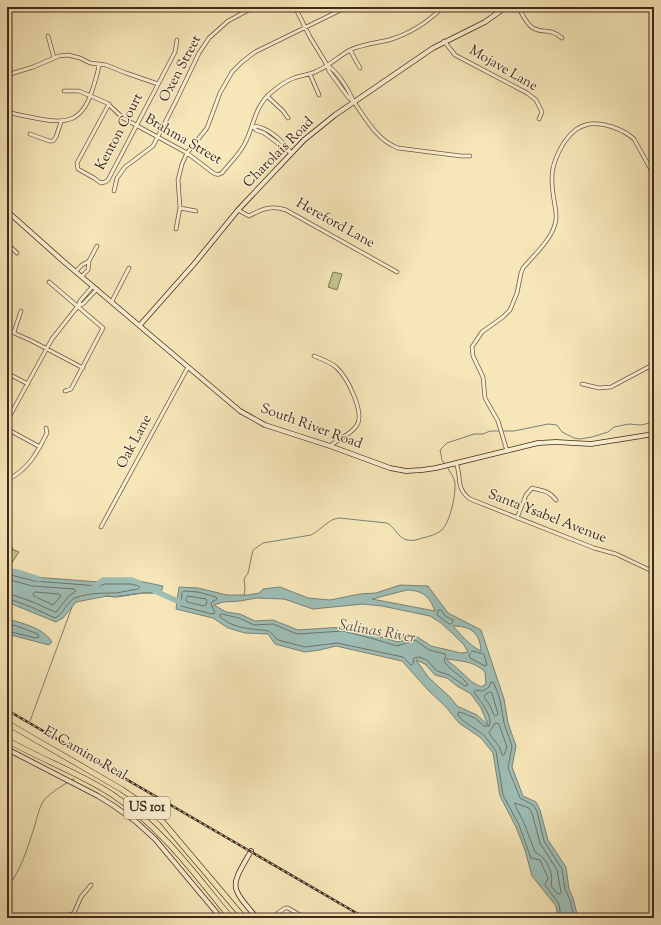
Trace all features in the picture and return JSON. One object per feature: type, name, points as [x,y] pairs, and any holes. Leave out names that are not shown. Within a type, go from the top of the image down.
[{"type":"highway","name":"El Camino Real","points":[[7,723],[122,789],[140,802],[162,821],[244,918]]},
{"type":"highway","name":"El Camino Real","points":[[7,740],[95,784],[112,794],[136,812],[165,839],[231,918]]},
{"type":"street","name":"Oxen Street","points":[[114,191],[117,178],[125,167],[151,148],[158,137],[197,57],[209,38],[228,21],[254,7]]},
{"type":"street","points":[[295,7],[305,28],[328,65],[329,71],[382,139],[398,148],[470,156]]},
{"type":"street","points":[[176,229],[180,208],[178,188],[182,164],[187,153],[208,128],[220,93],[232,72],[255,52],[347,7]]},
{"type":"street","name":"Brahma Street","points":[[64,91],[74,90],[109,104],[123,118],[187,153],[216,175],[222,173],[243,147],[258,108],[267,96],[281,84],[322,69],[350,50],[362,45],[402,36],[432,17],[443,7]]},
{"type":"street","name":"Charolais Road","points":[[140,325],[194,264],[238,210],[291,153],[316,130],[354,102],[444,41],[485,22],[506,7]]},
{"type":"street","points":[[518,7],[531,27],[537,30],[555,33],[562,38]]},
{"type":"street","points":[[48,36],[54,58]]},
{"type":"street","name":"Kenton Court","points":[[109,104],[77,163],[78,169],[100,182],[106,182],[108,180],[175,52],[177,46],[176,40]]},
{"type":"street","name":"Mojave Lane","points":[[444,41],[455,55],[526,93],[536,100],[542,112],[539,120]]},
{"type":"street","points":[[350,50],[360,68]]},
{"type":"street","points":[[7,75],[33,67],[60,56],[68,55],[80,58],[90,63],[106,65],[158,84]]},
{"type":"street","points":[[7,112],[60,122],[72,118],[81,112],[86,105],[96,80],[99,64]]},
{"type":"street","points":[[310,74],[319,95]]},
{"type":"street","points":[[267,96],[288,118]]},
{"type":"street","points":[[30,134],[53,141],[56,137],[60,122]]},
{"type":"street","points":[[507,450],[498,421],[485,398],[483,377],[473,356],[472,347],[482,332],[510,310],[517,293],[523,268],[542,245],[555,224],[557,216],[552,178],[555,160],[573,131],[582,126],[602,124],[629,134],[634,139],[654,175]]},
{"type":"street","points":[[252,126],[257,126],[267,131],[286,146],[291,153]]},
{"type":"street","points":[[180,208],[196,211]]},
{"type":"street","name":"Hereford Lane","points":[[238,210],[249,216],[261,209],[272,208],[286,210],[397,272]]},
{"type":"street","name":"South River Road","points":[[7,211],[240,411],[265,425],[330,446],[390,468],[400,470],[422,470],[548,442],[591,444],[654,434]]},
{"type":"street","points":[[7,244],[17,253]]},
{"type":"street","points":[[82,276],[88,270],[89,261],[97,246]]},
{"type":"street","points":[[76,271],[89,261]]},
{"type":"street","points":[[112,301],[129,268]]},
{"type":"street","points":[[49,282],[103,328],[71,389],[65,392]]},
{"type":"street","points":[[7,421],[57,331],[78,306],[80,301],[95,287]]},
{"type":"street","points":[[14,332],[21,311]]},
{"type":"street","points":[[7,330],[47,348],[83,368]]},
{"type":"street","points":[[314,356],[333,365],[342,374],[356,401],[359,411],[359,421],[352,430],[330,446]]},
{"type":"street","points":[[582,384],[599,388],[611,387],[654,364]]},
{"type":"street","name":"Oak Lane","points":[[101,527],[188,367]]},
{"type":"street","points":[[7,373],[28,384]]},
{"type":"street","points":[[7,480],[25,468],[32,461],[47,433],[46,428]]},
{"type":"street","points":[[7,429],[40,447]]},
{"type":"street","name":"Santa Ysabel Avenue","points":[[456,462],[460,488],[470,499],[594,548],[616,554],[654,572]]},
{"type":"street","points":[[517,518],[526,495],[532,488],[546,491],[556,500]]},
{"type":"street","points":[[7,547],[11,549]]},
{"type":"street","points":[[7,749],[71,781],[114,806],[135,821],[155,839],[221,918]]},
{"type":"street","points":[[251,851],[236,878],[235,886],[239,897],[257,918]]},
{"type":"street","points":[[63,918],[74,913],[81,897],[91,885]]},
{"type":"street","points":[[271,918],[285,908],[288,908],[304,918]]},
{"type":"green space","points":[[333,272],[342,274],[337,290],[328,287]]},
{"type":"green space","points":[[7,547],[19,552],[7,570]]},
{"type":"water","points":[[7,570],[34,577],[99,582],[112,579],[121,579],[163,586],[161,593],[143,593],[117,597],[107,596],[76,602],[63,618],[56,622],[7,602]]},
{"type":"water","points":[[400,585],[428,586],[448,613],[481,630],[504,699],[508,723],[516,746],[512,767],[523,796],[536,802],[540,810],[548,840],[566,867],[569,889],[578,918],[558,918],[556,906],[532,876],[525,850],[516,827],[500,796],[493,753],[481,738],[459,723],[446,707],[428,690],[402,661],[336,646],[305,652],[275,644],[268,634],[245,633],[228,628],[213,618],[176,609],[179,587],[198,588],[227,595],[248,595],[259,593],[263,589],[280,587],[308,598],[330,600],[360,594],[376,593]],"holes":[[[407,590],[413,591],[425,595],[435,611],[372,599]],[[256,598],[284,599],[313,609],[363,604],[382,606],[430,616],[441,623],[453,634],[464,645],[468,652],[461,653],[431,646],[416,636],[398,642],[343,627],[298,630],[273,620],[255,621],[240,614],[226,612],[214,605],[223,602]],[[453,626],[464,627],[473,631],[479,639],[481,651],[463,637]],[[446,659],[462,661],[481,668],[485,672],[486,684],[481,687],[472,682],[458,669]],[[416,660],[425,664],[435,675],[447,678],[471,694],[481,708],[488,725],[477,715],[457,706],[450,697],[429,678]]]},
{"type":"water","points":[[7,619],[26,624],[44,633],[52,642],[49,645],[7,634]]},
{"type":"waterway","points":[[445,464],[442,460],[440,450],[447,443],[474,434],[483,434],[490,431],[514,431],[548,424],[557,425],[562,432],[574,438],[580,439],[608,432],[614,427],[629,424],[641,425],[654,422]]},
{"type":"waterway","points":[[244,596],[244,579],[248,573],[253,550],[263,543],[311,535],[328,522],[339,518],[387,523],[401,537],[409,540],[417,540],[427,537],[442,530],[448,521],[455,494],[455,483],[447,467]]},
{"type":"waterway","name":"Salinas River","points":[[7,570],[39,579]]},
{"type":"waterway","name":"Salinas River","points":[[94,587],[103,580],[132,580],[139,583]]},
{"type":"waterway","name":"Salinas River","points":[[155,591],[182,603]]},
{"type":"waterway","points":[[132,594],[153,593]]},
{"type":"waterway","points":[[118,596],[129,595]]},
{"type":"waterway","points":[[106,596],[115,597]]},
{"type":"waterway","points":[[30,721],[72,607]]},
{"type":"waterway","points":[[70,780],[74,779]]},
{"type":"waterway","points":[[7,888],[23,860],[43,802],[50,794],[68,782]]},
{"type":"railway","points":[[7,710],[365,918]]}]
